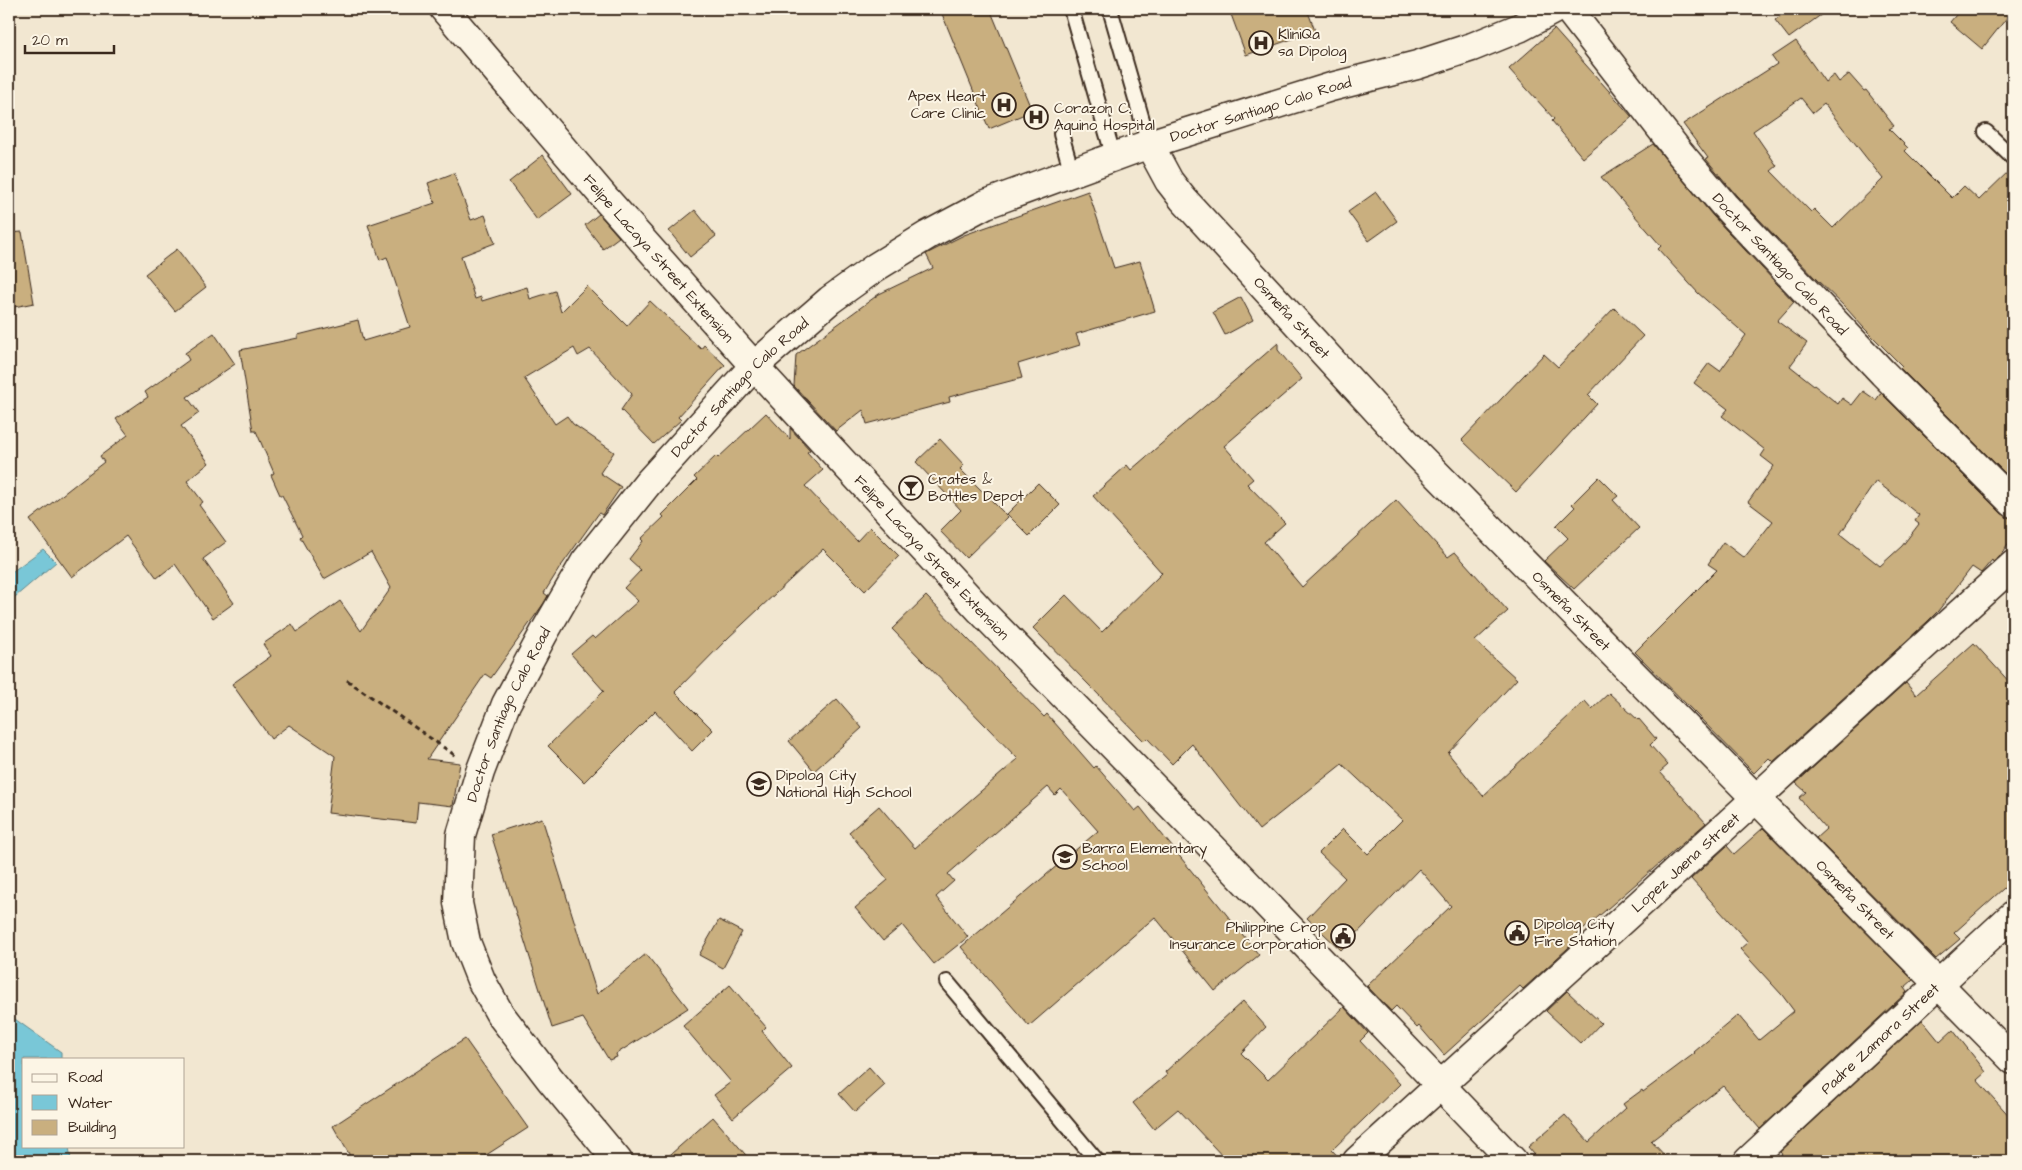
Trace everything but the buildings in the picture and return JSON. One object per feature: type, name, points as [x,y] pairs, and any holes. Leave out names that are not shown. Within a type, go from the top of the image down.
[{"type":"street","name":"Felipe Lacaya Street Extension","points":[[444,9],[605,198],[754,366],[980,610],[1205,840],[1513,1161]]},
{"type":"street","name":"Doctor Santiago Calo Road","points":[[618,1161],[550,1079],[500,1014],[481,980],[466,942],[458,903],[461,835],[480,772],[506,704],[544,633],[586,562],[648,483],[754,366],[830,300],[876,267],[928,234],[986,204],[1149,144],[1331,87],[1472,47],[1519,28],[1555,9]]},
{"type":"street","name":"Doctor Santiago Calo Road","points":[[1568,9],[1679,152],[1724,205],[1883,373],[2013,503]]},
{"type":"street","name":"Osmeña Street","points":[[1149,144],[1170,181],[1183,199],[1403,440],[2013,1060]]},
{"type":"street","name":"Lopez Jaena Street","points":[[1357,1161],[2013,565]]},
{"type":"street","name":"Padre Zamora Street","points":[[1748,1161],[2013,915]]},
{"type":"lane","points":[[1071,9],[1114,158]]},
{"type":"lane","points":[[1110,9],[1149,144]]},
{"type":"lane","points":[[1986,132],[2013,158]]},
{"type":"lane","points":[[1061,134],[1072,173]]},
{"type":"lane","points":[[947,982],[1097,1161]]},
{"type":"path","points":[[347,680],[480,772]]},
{"type":"water","points":[[43,549],[56,562],[9,602],[9,574]]},
{"type":"water","points":[[9,992],[12,1017],[61,1052],[61,1058],[22,1058],[22,1148],[69,1148],[71,1161],[9,1161]]},
{"type":"place","name":"KliniQa sa Dipolog","points":[[1261,43]]},
{"type":"place","name":"Apex Heart Care Clinic","points":[[1004,105]]},
{"type":"place","name":"Corazon C. Aquino Hospital","points":[[1036,117]]},
{"type":"place","name":"Crates & Bottles Depot","points":[[911,488]]},
{"type":"place","name":"Dipolog City National High School","points":[[759,784]]},
{"type":"place","name":"Barra Elementary School","points":[[1065,857]]},
{"type":"place","name":"Dipolog City Fire Station","points":[[1517,933]]},
{"type":"place","name":"Philippine Crop Insurance Corporation","points":[[1343,936]]}]
